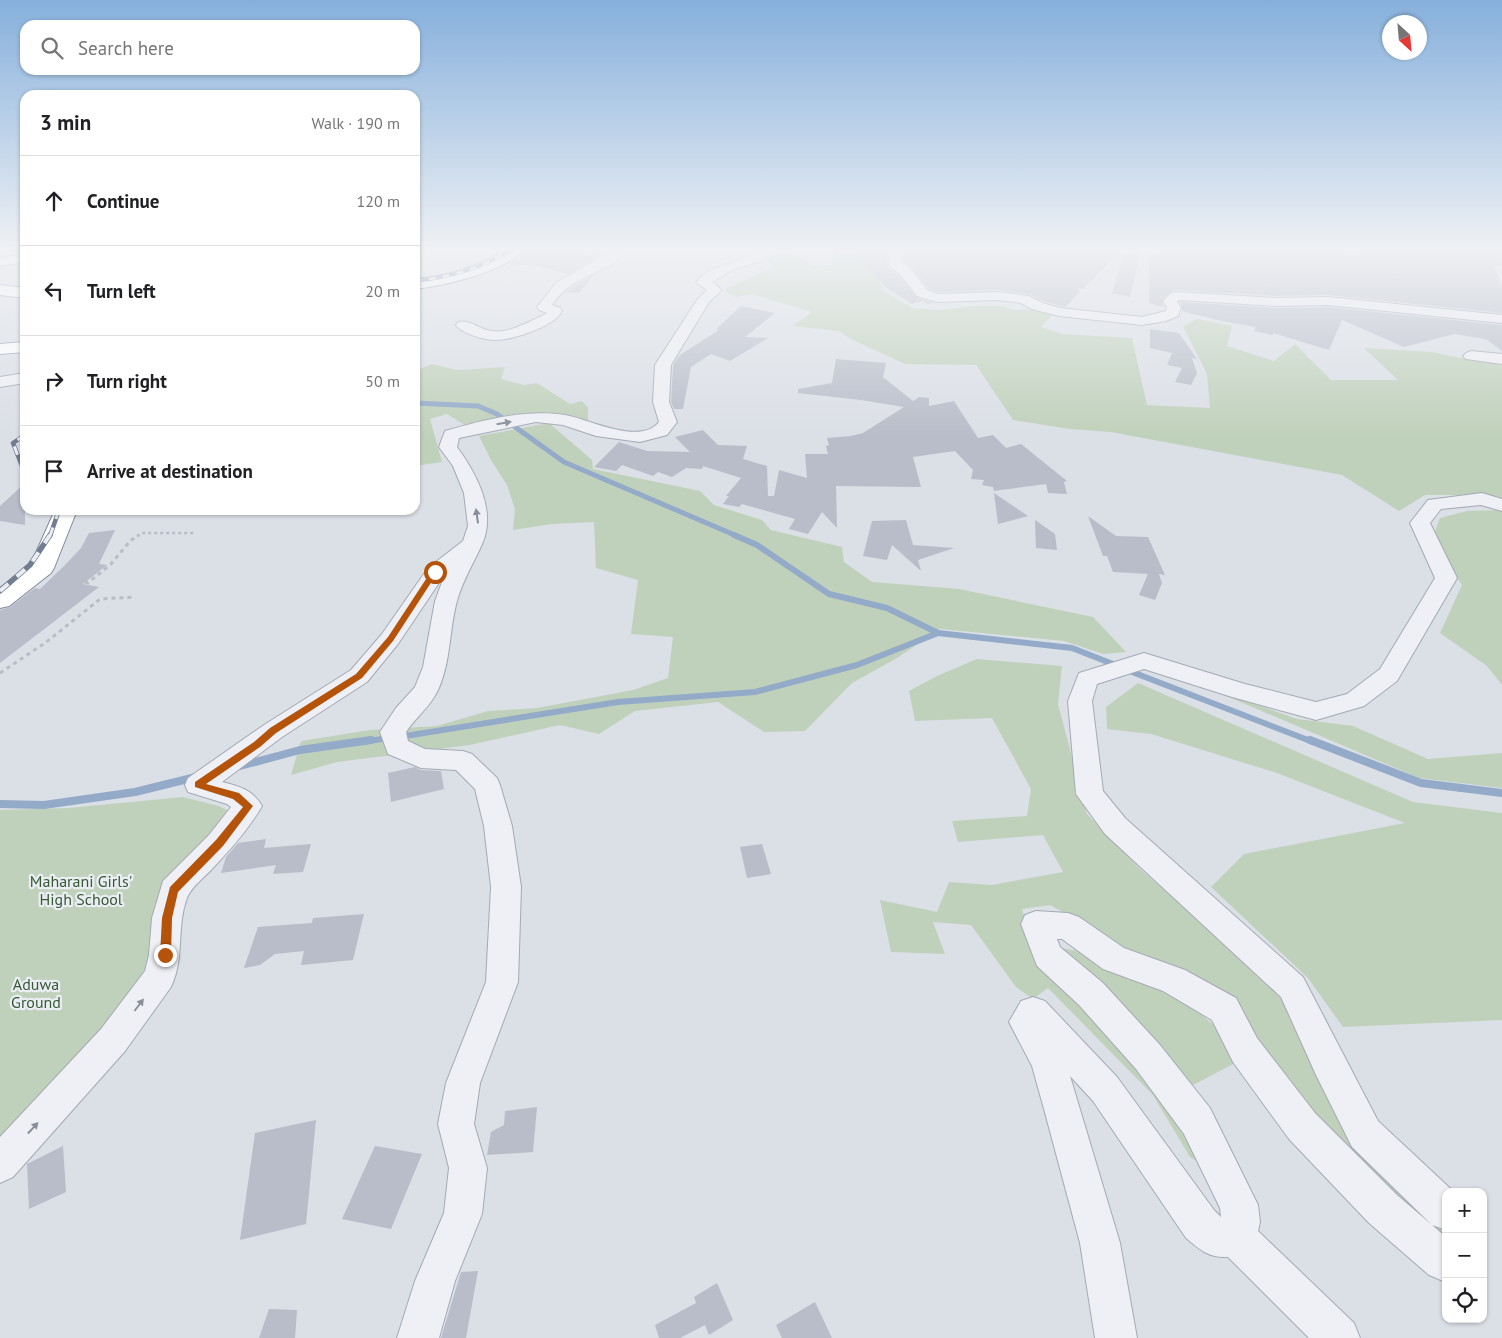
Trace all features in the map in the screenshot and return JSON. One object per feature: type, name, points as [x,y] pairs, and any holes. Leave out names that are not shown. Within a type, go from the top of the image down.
[{"type":"main road","points":[[0,349],[20,347]]},
{"type":"main road","points":[[0,600],[42,568],[64,515]]},
{"type":"street","points":[[463,325],[483,334],[495,336],[535,326],[553,316],[555,311]]},
{"type":"street","points":[[418,1338],[435,1281],[463,1214],[468,1168],[456,1124],[463,1083],[502,982],[506,887],[498,826],[487,785],[464,761],[421,758],[395,739],[405,714],[426,691],[435,667],[446,601],[456,574],[472,544],[478,526],[473,493],[462,466],[448,447],[451,435],[471,429],[536,417],[566,420],[596,431],[640,437],[661,431],[668,422],[661,402],[663,365],[697,311]]},
{"type":"street","points":[[1057,311],[1142,321],[1161,318],[1173,311]]},
{"type":"street","points":[[1425,311],[1502,320]]},
{"type":"street","points":[[1471,356],[1502,359]]},
{"type":"street","points":[[0,382],[20,379]]},
{"type":"street","points":[[1442,1207],[1365,1134],[1328,1063],[1292,987],[1115,826],[1090,794],[1080,701],[1087,679],[1144,661],[1240,691],[1316,711],[1355,700],[1388,676],[1446,578],[1420,523],[1436,504],[1482,499],[1502,505]]},
{"type":"street","points":[[0,1164],[87,1070],[160,977],[165,955],[167,918],[174,890],[219,843],[248,806],[236,796],[198,785],[273,731],[359,676],[390,639],[435,572],[472,544]]},
{"type":"street","points":[[1236,1237],[1241,1222],[1239,1205],[1196,1121],[1148,1056],[1091,994],[1048,956],[1036,924],[1068,926],[1114,959],[1174,980],[1224,1009],[1245,1050],[1302,1126],[1383,1209],[1442,1260]]},
{"type":"street","points":[[1116,1338],[1100,1243],[1062,1109],[1048,1061],[1026,1022],[1033,1012],[1105,1090],[1200,1224],[1216,1238],[1236,1237],[1339,1338]]},
{"type":"path","points":[[42,568],[88,583],[111,564],[130,541],[142,533],[194,533]]},
{"type":"path","points":[[0,673],[45,643],[100,598],[135,597]]},
{"type":"green space","points":[[810,311],[1042,311],[1053,314],[1041,327],[1062,334],[1132,338],[1147,405],[1210,408],[1207,374],[1183,326],[1197,319],[1232,326],[1227,346],[1274,361],[1295,344],[1331,380],[1398,380],[1364,348],[1432,352],[1466,359],[1502,363],[1502,500],[1474,495],[1425,495],[1399,511],[1342,475],[1111,432],[1070,429],[1013,420],[976,365],[905,364],[851,339],[839,331],[792,326],[812,312]]},
{"type":"green space","points":[[432,364],[457,370],[505,367],[501,379],[524,385],[537,383],[570,404],[582,401],[588,407],[588,423],[568,418],[468,427],[447,414],[430,419],[442,462],[420,465],[420,369]]},
{"type":"green space","points":[[549,423],[592,460],[593,469],[700,491],[714,505],[762,520],[771,530],[842,547],[844,562],[872,582],[959,589],[1093,617],[1126,652],[1103,654],[1064,641],[940,629],[897,658],[852,683],[805,731],[764,732],[718,702],[635,711],[599,734],[560,725],[470,745],[337,762],[291,775],[301,741],[370,730],[437,726],[488,711],[537,708],[633,690],[668,678],[673,637],[631,634],[638,580],[596,568],[594,522],[552,524],[513,530],[515,509],[507,485],[479,436]]},
{"type":"green space","points":[[1502,510],[1502,685],[1487,666],[1440,633],[1462,585],[1443,558],[1434,534],[1440,518],[1467,511]]},
{"type":"green space","points":[[977,659],[1062,666],[1058,704],[1087,814],[1139,868],[1252,967],[1289,1008],[1363,1150],[1442,1231],[1442,1235],[1334,1145],[1228,996],[1174,965],[1123,950],[1078,920],[1050,905],[1022,909],[1037,958],[1155,1078],[1214,1171],[1190,1157],[1153,1095],[1048,988],[1033,999],[1016,987],[971,925],[933,922],[945,954],[891,952],[880,900],[937,912],[949,882],[992,885],[1063,872],[1043,835],[958,842],[952,821],[1027,816],[1031,789],[992,718],[915,721],[909,691],[937,676]]},
{"type":"green space","points":[[1138,683],[1413,802],[1502,813],[1502,1020],[1343,1027],[1308,978],[1211,887],[1244,854],[1405,823],[1277,773],[1151,734],[1107,729],[1106,707]]},
{"type":"green space","points":[[1196,683],[1297,719],[1353,726],[1428,759],[1502,753],[1502,788],[1419,778]]},
{"type":"green space","name":"Maharani Girls' High School","points":[[183,797],[219,806],[229,811],[190,855],[149,980],[0,1145],[0,810],[69,808]]},
{"type":"green space","points":[[1054,947],[1085,952],[1179,996],[1215,1026],[1237,1062],[1193,1085],[1144,1030]]},
{"type":"building","points":[[735,311],[775,313],[745,337],[768,338],[730,361],[711,354],[691,367],[683,409],[674,409],[671,402],[673,366],[676,360],[680,355],[719,330],[716,329]]},
{"type":"building","points":[[1184,311],[1371,311],[1502,325],[1502,351],[1486,339],[1454,334],[1404,347],[1342,320],[1329,350],[1273,333],[1273,335],[1254,331],[1256,327]]},
{"type":"building","points":[[1150,329],[1179,333],[1197,359],[1192,358],[1197,373],[1191,385],[1175,382],[1182,368],[1167,365],[1172,353],[1150,348]]},
{"type":"building","points":[[836,359],[886,363],[883,377],[913,401],[919,397],[929,398],[929,406],[954,401],[978,438],[993,435],[1006,448],[1021,444],[1067,481],[1064,482],[1067,494],[1048,493],[1046,484],[994,491],[993,487],[982,485],[984,480],[971,479],[973,470],[955,451],[913,457],[921,487],[836,486],[837,528],[822,512],[808,534],[789,529],[795,519],[742,504],[739,507],[723,504],[729,496],[726,496],[741,478],[703,466],[702,469],[686,468],[672,477],[658,472],[653,476],[622,465],[616,471],[594,467],[619,442],[647,451],[690,452],[675,437],[703,430],[718,445],[747,446],[743,459],[767,466],[768,496],[774,496],[779,470],[807,478],[805,454],[828,454],[826,446],[829,445],[827,438],[863,433],[904,407],[798,393],[798,389],[832,383]]},
{"type":"building","points":[[20,488],[20,515],[25,515],[25,525],[0,521],[0,506]]},
{"type":"building","points":[[994,493],[1028,516],[998,524]]},
{"type":"building","points":[[1088,516],[1116,536],[1148,537],[1165,575],[1159,574],[1162,583],[1155,600],[1139,595],[1148,574],[1113,572],[1107,556],[1103,556]]},
{"type":"building","points":[[906,520],[913,545],[954,548],[918,560],[921,571],[892,545],[887,560],[863,556],[872,521]]},
{"type":"building","points":[[1035,520],[1055,534],[1057,550],[1036,548]]},
{"type":"building","points":[[115,530],[99,564],[107,565],[83,584],[99,587],[0,663],[0,610],[10,607],[35,588],[40,589],[81,548],[89,533]]},
{"type":"building","points":[[415,767],[421,770],[441,771],[444,789],[391,802],[388,773]]},
{"type":"building","points":[[266,839],[264,848],[311,844],[303,872],[273,874],[276,865],[221,873],[226,857],[238,843]]},
{"type":"building","points":[[762,844],[771,874],[747,878],[740,847]]},
{"type":"building","points":[[364,914],[353,960],[301,965],[304,951],[275,954],[260,965],[244,968],[258,927],[312,923],[313,918]]},
{"type":"building","points":[[537,1107],[533,1152],[487,1155],[491,1132],[504,1125],[505,1111]]},
{"type":"building","points":[[316,1120],[306,1224],[240,1240],[255,1133]]},
{"type":"building","points":[[63,1146],[66,1192],[29,1209],[27,1164]]},
{"type":"building","points":[[375,1146],[422,1154],[391,1229],[342,1219]]},
{"type":"building","points":[[478,1271],[466,1338],[441,1338],[461,1272]]},
{"type":"building","points":[[717,1283],[733,1320],[709,1335],[705,1325],[680,1338],[659,1338],[655,1325],[696,1303],[694,1297]]},
{"type":"building","points":[[815,1302],[832,1338],[782,1338],[776,1325]]},
{"type":"building","points":[[269,1309],[297,1310],[295,1338],[259,1338]]},
{"type":"waterway","points":[[420,403],[478,406],[497,414],[564,462],[737,536]]},
{"type":"waterway","points":[[734,535],[757,545],[829,594],[887,608],[938,633]]},
{"type":"waterway","points":[[399,737],[618,702],[755,692],[857,665],[938,633]]},
{"type":"waterway","points":[[938,633],[1072,648],[1118,666]]},
{"type":"waterway","points":[[1127,670],[1313,742]]},
{"type":"waterway","points":[[362,742],[389,738]]},
{"type":"waterway","points":[[240,766],[300,750],[371,740]]},
{"type":"waterway","points":[[1310,740],[1421,783],[1502,793]]},
{"type":"waterway","points":[[0,804],[44,805],[135,792],[196,777]]},
{"type":"railway","points":[[20,438],[13,443],[20,461]]},
{"type":"railway","points":[[50,536],[57,515]]},
{"type":"railway","points":[[0,591],[30,565],[50,535]]},
{"type":"route","points":[[165,955],[167,918],[174,890],[219,843],[248,806],[236,796],[198,785],[273,731],[359,676],[390,639],[435,572]]},
{"type":"park label","name":"Aduwa Ground","points":[[36,993]]}]
